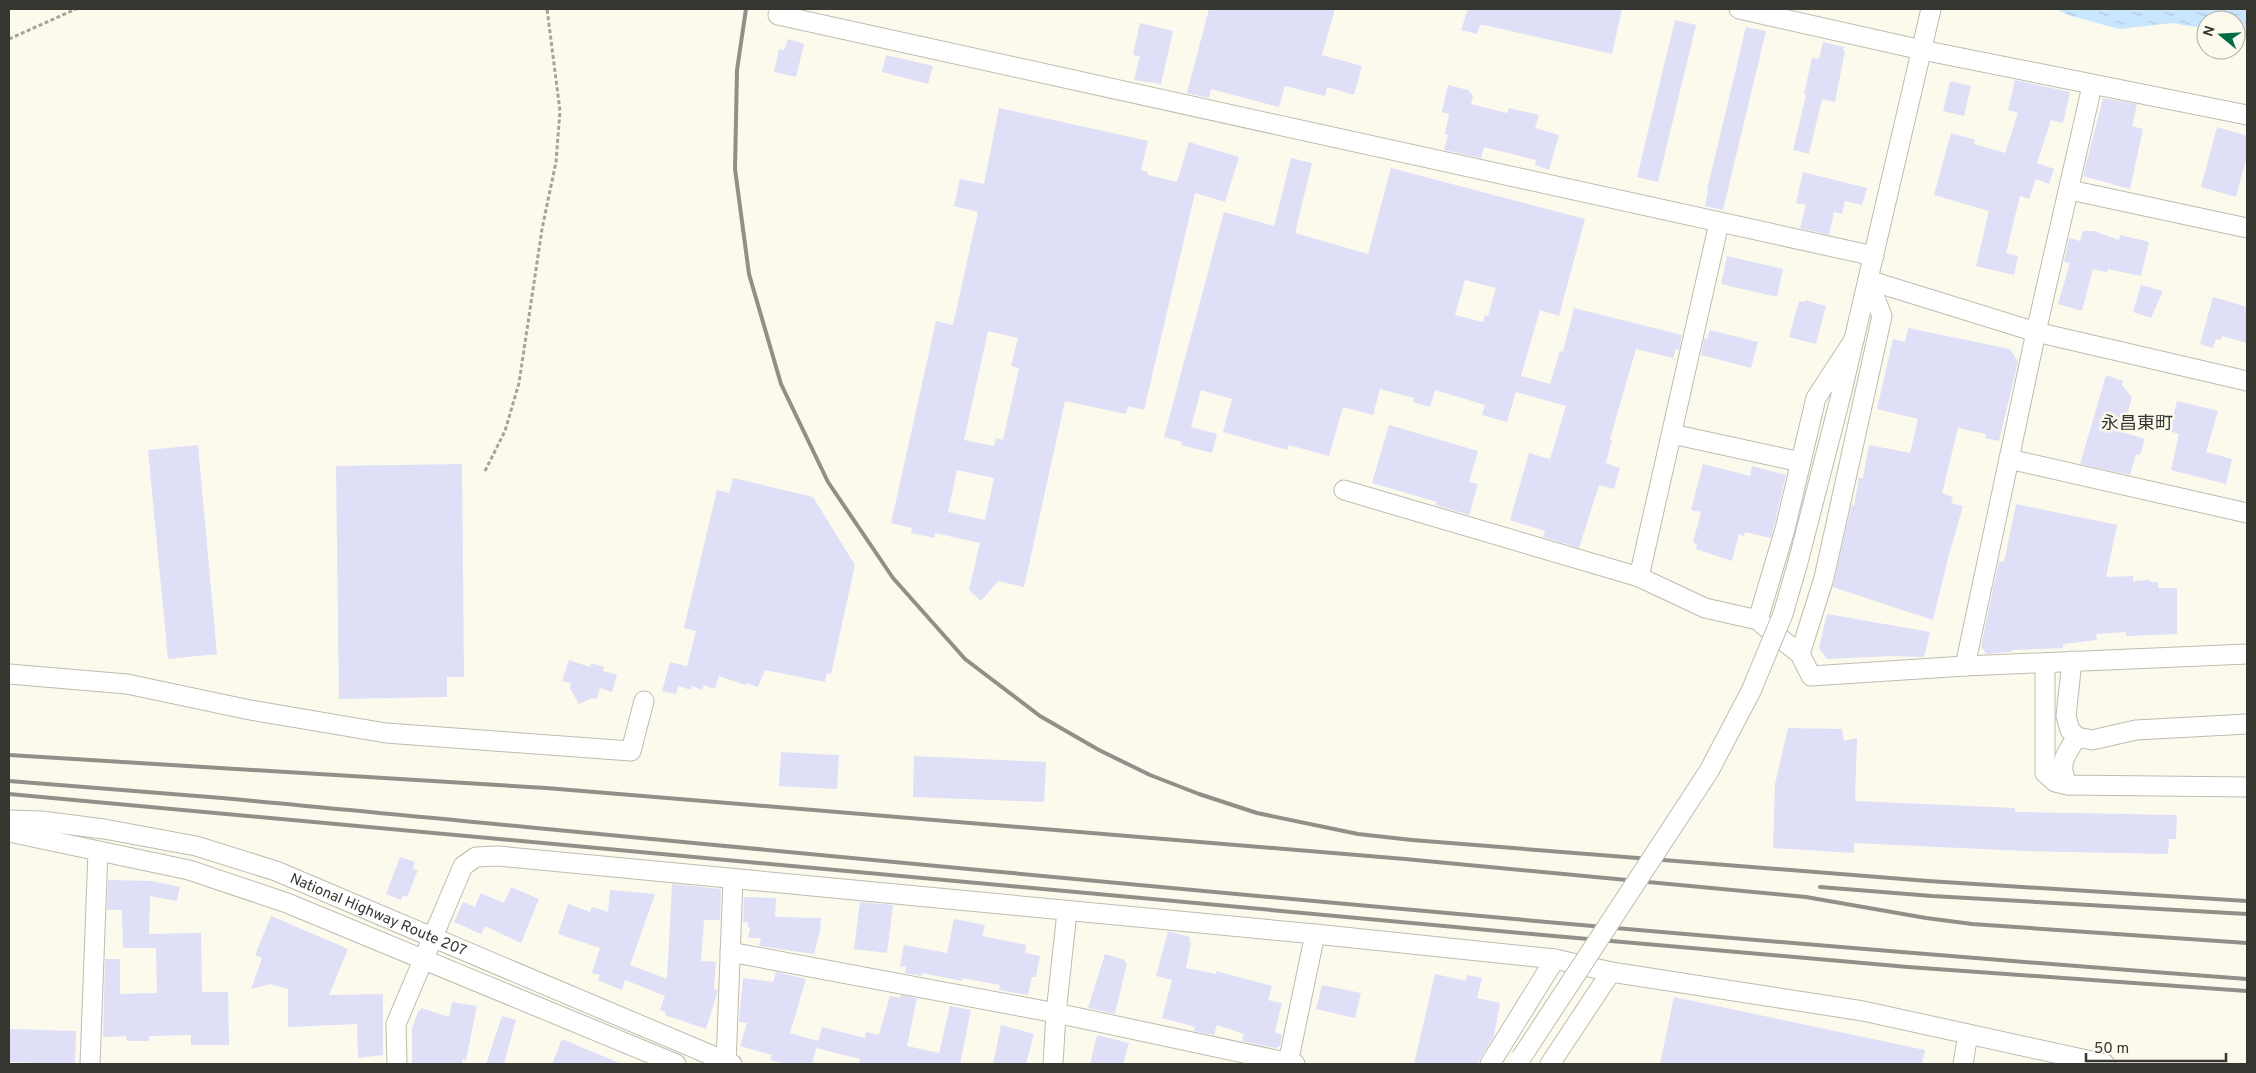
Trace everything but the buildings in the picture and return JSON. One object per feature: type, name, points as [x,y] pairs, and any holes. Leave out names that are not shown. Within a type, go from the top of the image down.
[{"type":"street","points":[[1739,9],[2092,86],[2247,115]]},
{"type":"street","points":[[778,15],[1874,256]]},
{"type":"street","points":[[1519,1061],[1709,771],[1751,691],[1783,614],[1854,340],[1930,16]]},
{"type":"street","points":[[1965,666],[2036,332],[2070,190],[2092,86]]},
{"type":"street","points":[[2070,190],[2247,228]]},
{"type":"street","points":[[1639,577],[1719,223]]},
{"type":"street","points":[[1868,280],[2036,332],[2247,381]]},
{"type":"street","points":[[1800,654],[1824,578],[1882,316],[1868,280]]},
{"type":"street","points":[[1758,620],[1785,529],[1816,398],[1854,340]]},
{"type":"street","points":[[1672,434],[1801,462]]},
{"type":"street","points":[[2009,459],[2247,513]]},
{"type":"street","points":[[1344,490],[1639,577],[1705,608],[1758,620],[1800,654],[1811,676],[1965,666],[2247,654]]},
{"type":"street","points":[[2072,661],[2066,716],[2070,730],[2077,737],[2092,740],[2136,730],[2247,724]]},
{"type":"street","points":[[2045,663],[2045,773],[2055,782],[2068,785],[2247,787]]},
{"type":"street","points":[[9,674],[127,684],[250,710],[386,733],[631,751],[644,701]]},
{"type":"street","points":[[2068,785],[2062,774],[2064,756],[2077,737]]},
{"type":"street","name":"National Highway Route 207","points":[[9,820],[41,821],[104,829],[196,846],[276,871],[728,1063]]},
{"type":"street","points":[[9,832],[189,870],[287,903],[676,1064]]},
{"type":"street","points":[[90,1064],[98,851]]},
{"type":"street","points":[[397,1064],[396,1024],[463,866],[476,857],[498,856],[1067,912],[1315,934],[1556,959],[1611,972],[1862,1011],[2105,1064]]},
{"type":"street","points":[[728,1063],[732,879]]},
{"type":"street","points":[[1053,1064],[1056,1013],[1067,912]]},
{"type":"street","points":[[730,952],[1056,1013],[1292,1064],[1315,934]]},
{"type":"street","points":[[1490,1064],[1556,959]]},
{"type":"street","points":[[1550,1064],[1611,972]]},
{"type":"street","points":[[1963,1064],[1968,1034]]},
{"type":"path","points":[[9,38],[76,9]]},
{"type":"path","points":[[485,471],[505,432],[519,383],[542,230],[556,162],[560,111],[547,9]]},
{"type":"water","points":[[2056,9],[2247,9],[2247,36],[2246,10],[2196,10],[2196,27],[2173,23],[2119,29],[2068,15]]},
{"type":"railway","points":[[746,9],[737,70],[735,169],[749,274],[781,384],[828,482],[893,578],[965,659],[1040,716],[1099,750],[1150,775],[1199,794],[1257,813],[1358,834],[1412,840],[1928,881],[2247,901]]},
{"type":"railway","points":[[9,755],[546,788],[1405,859],[1806,897],[1972,924],[2247,943]]},
{"type":"railway","points":[[9,781],[222,798],[1487,917],[2247,979]]},
{"type":"railway","points":[[9,794],[1554,936],[1908,967],[2247,991]]},
{"type":"railway","points":[[1820,887],[1932,896],[2247,914]]},
{"type":"district","name":"永昌東町","points":[[2137,423]]}]
